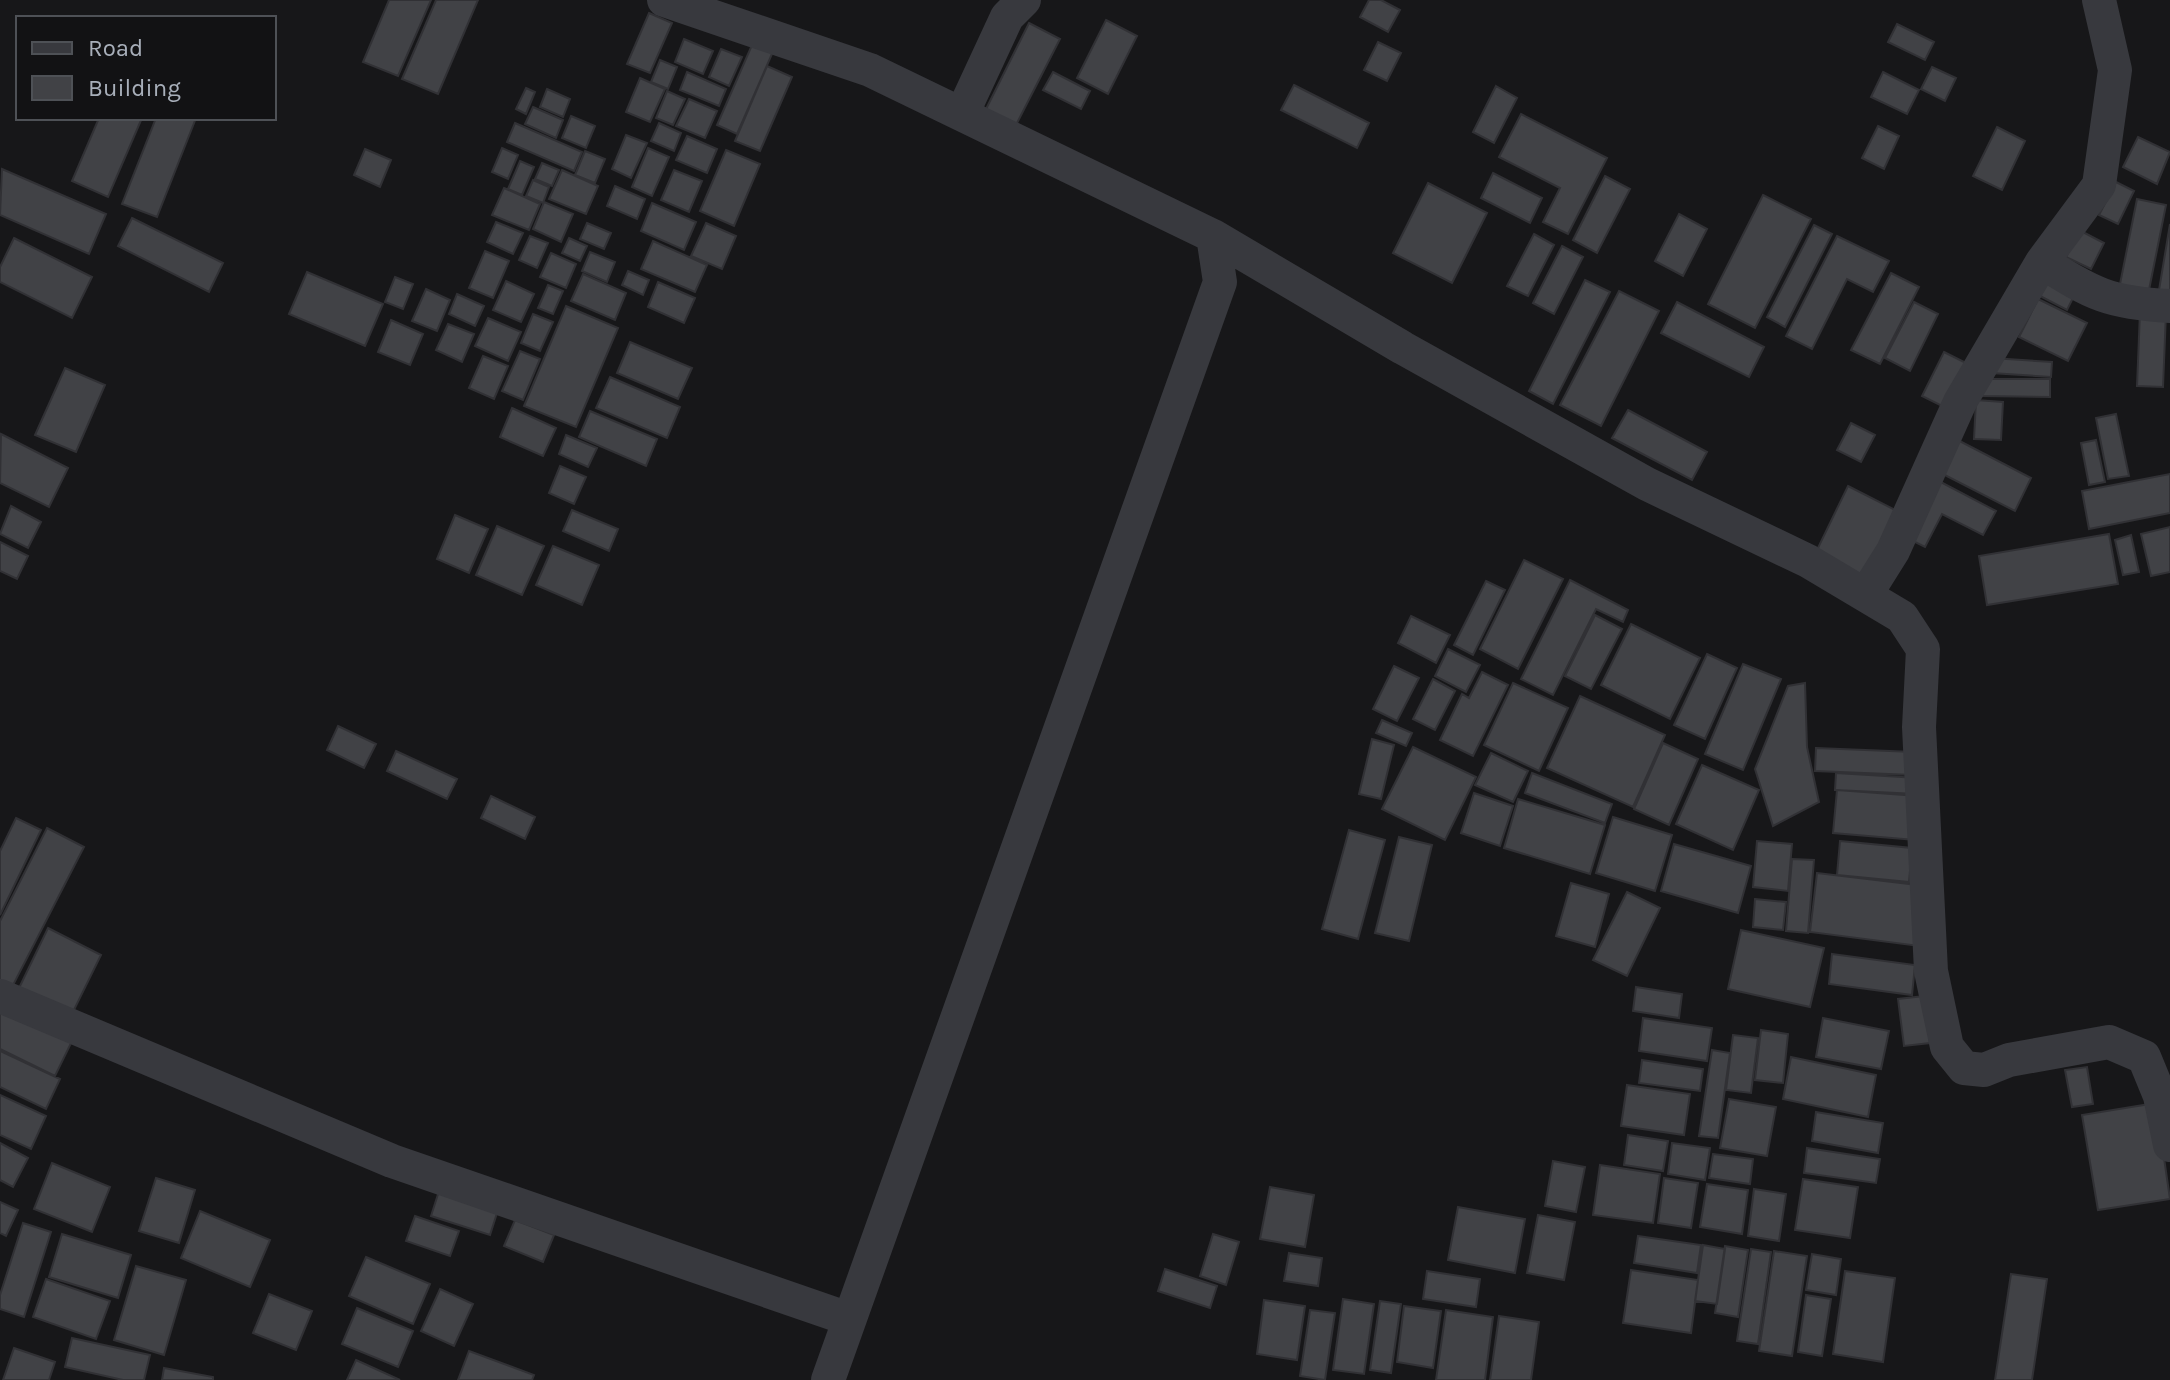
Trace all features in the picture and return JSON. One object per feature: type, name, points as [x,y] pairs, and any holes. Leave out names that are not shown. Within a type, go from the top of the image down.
[{"type":"street","points":[[664,0],[870,70],[1213,236],[1403,348],[1647,484],[1808,561],[1902,617],[1923,649],[1919,727],[1931,971],[1947,1047],[1964,1068],[1984,1070],[2009,1060],[2109,1042],[2144,1057],[2160,1096],[2170,1145]]},
{"type":"street","points":[[962,114],[1007,17],[1024,0]]},
{"type":"street","points":[[1866,594],[1893,551],[1960,402],[2042,262],[2099,185],[2115,70],[2099,0]]},
{"type":"street","points":[[828,1380],[1220,282],[1213,236]]},
{"type":"street","points":[[2042,262],[2088,292],[2112,300],[2170,306]]},
{"type":"street","points":[[0,996],[392,1161],[849,1319]]},
{"type":"building","points":[[389,0],[431,0],[398,76],[363,62]]},
{"type":"building","points":[[436,0],[478,0],[438,94],[402,79]]},
{"type":"building","points":[[1369,0],[1381,0],[1400,10],[1388,32],[1360,17]]},
{"type":"building","points":[[649,13],[672,23],[650,73],[627,64]]},
{"type":"building","points":[[1106,20],[1137,36],[1108,94],[1077,78]]},
{"type":"building","points":[[1029,23],[1060,39],[1015,127],[985,111]]},
{"type":"building","points":[[1897,24],[1934,42],[1925,60],[1888,42]]},
{"type":"building","points":[[755,38],[775,47],[737,134],[717,125]]},
{"type":"building","points":[[684,39],[713,51],[703,74],[675,62]]},
{"type":"building","points":[[1378,42],[1401,53],[1387,81],[1364,70]]},
{"type":"building","points":[[721,49],[742,57],[729,86],[709,77]]},
{"type":"building","points":[[660,60],[677,67],[668,89],[651,82]]},
{"type":"building","points":[[767,66],[792,77],[760,151],[735,141]]},
{"type":"building","points":[[1932,67],[1956,78],[1945,101],[1921,89]]},
{"type":"building","points":[[687,72],[726,89],[719,106],[680,90]]},
{"type":"building","points":[[1053,72],[1090,91],[1081,109],[1043,90]]},
{"type":"building","points":[[1883,72],[1919,90],[1907,114],[1871,97]]},
{"type":"building","points":[[640,78],[665,89],[650,122],[626,112]]},
{"type":"building","points":[[1294,85],[1369,123],[1357,148],[1281,110]]},
{"type":"building","points":[[1496,86],[1517,98],[1494,143],[1473,132]]},
{"type":"building","points":[[526,88],[535,92],[526,114],[516,109]]},
{"type":"building","points":[[547,89],[570,99],[563,117],[540,107]]},
{"type":"building","points":[[667,91],[685,99],[673,125],[656,118]]},
{"type":"building","points":[[689,99],[717,111],[705,138],[676,126]]},
{"type":"building","points":[[533,107],[563,120],[556,138],[525,124]]},
{"type":"building","points":[[1521,114],[1607,158],[1568,234],[1543,222],[1560,188],[1499,157]]},
{"type":"building","points":[[571,116],[595,126],[586,148],[562,138]]},
{"type":"building","points":[[98,120],[141,120],[108,197],[72,181]]},
{"type":"building","points":[[155,120],[195,120],[157,217],[122,204]]},
{"type":"building","points":[[515,123],[582,152],[574,171],[507,142]]},
{"type":"building","points":[[659,123],[681,133],[674,151],[651,141]]},
{"type":"building","points":[[1878,126],[1899,136],[1884,169],[1862,158]]},
{"type":"building","points":[[1997,127],[2025,141],[2002,190],[1973,176]]},
{"type":"building","points":[[626,135],[647,143],[631,178],[612,169]]},
{"type":"building","points":[[687,136],[717,149],[707,173],[676,160]]},
{"type":"building","points":[[2138,137],[2170,152],[2157,184],[2123,167]]},
{"type":"building","points":[[502,148],[518,155],[508,179],[492,172]]},
{"type":"building","points":[[648,148],[669,157],[652,196],[632,187]]},
{"type":"building","points":[[365,149],[391,160],[380,187],[354,175]]},
{"type":"building","points":[[726,150],[760,164],[734,226],[700,211]]},
{"type":"building","points":[[585,151],[605,159],[595,183],[575,175]]},
{"type":"building","points":[[520,161],[534,167],[522,195],[508,189]]},
{"type":"building","points":[[542,163],[559,170],[552,186],[535,179]]},
{"type":"building","points":[[2,169],[106,214],[89,254],[0,215]]},
{"type":"building","points":[[562,170],[598,186],[586,214],[549,199]]},
{"type":"building","points":[[674,170],[702,181],[689,212],[661,200]]},
{"type":"building","points":[[1493,173],[1542,198],[1530,223],[1481,198]]},
{"type":"building","points":[[1605,176],[1630,189],[1597,253],[1573,240]]},
{"type":"building","points":[[533,180],[549,187],[543,203],[526,196]]},
{"type":"building","points":[[2116,182],[2134,191],[2118,224],[2099,215]]},
{"type":"building","points":[[1428,183],[1487,213],[1452,283],[1393,253]]},
{"type":"building","points":[[615,186],[645,199],[637,219],[607,206]]},
{"type":"building","points":[[504,188],[540,204],[529,230],[492,215]]},
{"type":"building","points":[[1763,195],[1811,219],[1755,328],[1708,304]]},
{"type":"building","points":[[2137,199],[2166,205],[2148,295],[2119,289]]},
{"type":"building","points":[[544,202],[573,214],[561,242],[533,229]]},
{"type":"building","points":[[652,203],[696,222],[684,250],[641,231]]},
{"type":"building","points":[[1679,214],[1707,229],[1683,276],[1655,261]]},
{"type":"building","points":[[132,218],[223,263],[209,292],[118,246]]},
{"type":"building","points":[[496,222],[523,233],[513,254],[487,242]]},
{"type":"building","points":[[587,223],[611,233],[604,249],[580,239]]},
{"type":"building","points":[[706,223],[736,236],[722,269],[691,256]]},
{"type":"building","points":[[2170,224],[2170,298],[2158,296]]},
{"type":"building","points":[[1814,225],[1832,234],[1785,327],[1767,317]]},
{"type":"building","points":[[2079,230],[2104,243],[2091,269],[2066,257]]},
{"type":"building","points":[[1534,234],[1554,245],[1528,296],[1507,286]]},
{"type":"building","points":[[530,236],[548,243],[537,268],[519,260]]},
{"type":"building","points":[[1837,236],[1889,261],[1873,292],[1847,279],[1812,349],[1786,336]]},
{"type":"building","points":[[14,238],[92,277],[72,318],[0,282],[0,267]]},
{"type":"building","points":[[569,238],[587,246],[580,261],[562,253]]},
{"type":"building","points":[[653,241],[707,265],[695,292],[641,269]]},
{"type":"building","points":[[1562,246],[1583,257],[1554,314],[1533,303]]},
{"type":"building","points":[[485,251],[509,261],[493,298],[469,288]]},
{"type":"building","points":[[590,252],[615,262],[607,282],[582,271]]},
{"type":"building","points":[[551,253],[576,264],[566,288],[540,277]]},
{"type":"building","points":[[628,271],[649,280],[643,295],[622,285]]},
{"type":"building","points":[[307,272],[383,304],[365,346],[289,314]]},
{"type":"building","points":[[1891,273],[1919,287],[1880,364],[1851,350]]},
{"type":"building","points":[[583,274],[626,293],[615,320],[571,301]]},
{"type":"building","points":[[2050,276],[2077,290],[2067,310],[2040,296]]},
{"type":"building","points":[[395,277],[413,284],[403,309],[385,302]]},
{"type":"building","points":[[1585,280],[1610,292],[1553,404],[1529,391]]},
{"type":"building","points":[[506,281],[534,294],[521,322],[493,310]]},
{"type":"building","points":[[658,282],[695,298],[684,323],[648,307]]},
{"type":"building","points":[[548,285],[563,291],[553,314],[538,308]]},
{"type":"building","points":[[426,289],[450,300],[437,331],[412,321]]},
{"type":"building","points":[[1619,291],[1659,311],[1601,426],[1560,405]]},
{"type":"building","points":[[457,294],[484,306],[475,326],[449,314]]},
{"type":"building","points":[[2038,299],[2087,323],[2068,361],[2019,337]]},
{"type":"building","points":[[1677,302],[1764,347],[1749,377],[1661,333]]},
{"type":"building","points":[[1914,302],[1938,314],[1910,371],[1885,358]]},
{"type":"building","points":[[566,306],[618,328],[576,427],[524,406]]},
{"type":"building","points":[[2140,312],[2166,313],[2163,387],[2137,386]]},
{"type":"building","points":[[533,314],[553,322],[540,351],[521,343]]},
{"type":"building","points":[[488,318],[521,332],[508,361],[475,346]]},
{"type":"building","points":[[391,320],[423,334],[410,365],[378,352]]},
{"type":"building","points":[[448,324],[474,334],[462,362],[436,350]]},
{"type":"building","points":[[630,342],[692,368],[678,399],[617,373]]},
{"type":"building","points":[[520,351],[540,359],[523,400],[502,391]]},
{"type":"building","points":[[1944,352],[1970,365],[1948,409],[1922,396]]},
{"type":"building","points":[[483,356],[508,366],[494,399],[469,388]]},
{"type":"building","points":[[1992,358],[2052,362],[2051,377],[1991,373]]},
{"type":"building","points":[[65,368],[105,385],[76,452],[35,435]]},
{"type":"building","points":[[610,377],[680,407],[667,438],[596,408]]},
{"type":"building","points":[[1982,379],[2050,379],[2050,397],[1981,396]]},
{"type":"building","points":[[1976,400],[2003,402],[2001,440],[1974,439]]},
{"type":"building","points":[[512,408],[556,428],[543,456],[500,437]]},
{"type":"building","points":[[1628,410],[1707,452],[1692,480],[1612,438]]},
{"type":"building","points":[[590,411],[657,439],[646,466],[579,437]]},
{"type":"building","points":[[2116,414],[2129,476],[2108,479],[2096,418]]},
{"type":"building","points":[[1851,423],[1875,435],[1861,462],[1837,450]]},
{"type":"building","points":[[1,434],[68,468],[49,507],[0,483]]},
{"type":"building","points":[[566,435],[597,448],[588,467],[559,454]]},
{"type":"building","points":[[1950,436],[2031,478],[2015,511],[1933,469]]},
{"type":"building","points":[[2096,440],[2105,482],[2089,485],[2081,443]]},
{"type":"building","points":[[560,466],[586,477],[574,504],[549,493]]},
{"type":"building","points":[[2170,474],[2170,513],[2089,529],[2082,491]]},
{"type":"building","points":[[1935,479],[1996,511],[1983,535],[1942,514],[1925,547],[1905,537]]},
{"type":"building","points":[[1848,486],[1905,515],[1870,582],[1815,554]]},
{"type":"building","points":[[11,506],[41,522],[28,548],[0,534]]},
{"type":"building","points":[[572,510],[618,529],[609,551],[563,531]]},
{"type":"building","points":[[455,515],[488,529],[469,573],[437,559]]},
{"type":"building","points":[[497,526],[544,546],[522,595],[476,575]]},
{"type":"building","points":[[2170,527],[2170,572],[2151,576],[2141,534]]},
{"type":"building","points":[[2109,534],[2118,584],[1987,605],[1979,556]]},
{"type":"building","points":[[2131,535],[2139,572],[2123,575],[2115,540]]},
{"type":"building","points":[[0,542],[28,556],[17,579],[0,571]]},
{"type":"building","points":[[553,546],[599,565],[582,605],[536,585]]},
{"type":"building","points":[[1524,560],[1563,579],[1518,669],[1480,649]]},
{"type":"building","points":[[1570,580],[1628,610],[1623,622],[1596,609],[1553,695],[1521,679]]},
{"type":"building","points":[[1486,581],[1505,590],[1473,655],[1454,645]]},
{"type":"building","points":[[1595,615],[1622,629],[1591,689],[1565,676]]},
{"type":"building","points":[[1411,616],[1450,635],[1436,663],[1398,643]]},
{"type":"building","points":[[1631,624],[1700,658],[1670,719],[1601,685]]},
{"type":"building","points":[[1448,649],[1480,665],[1466,692],[1435,676]]},
{"type":"building","points":[[1707,654],[1737,668],[1705,739],[1674,725]]},
{"type":"building","points":[[1743,664],[1781,679],[1743,770],[1705,754]]},
{"type":"building","points":[[1394,666],[1419,678],[1397,721],[1373,709]]},
{"type":"building","points":[[1482,672],[1508,685],[1473,756],[1440,740],[1462,694],[1469,698]]},
{"type":"building","points":[[1433,679],[1455,691],[1435,730],[1413,719]]},
{"type":"building","points":[[1513,683],[1568,708],[1539,771],[1484,745]]},
{"type":"building","points":[[1805,683],[1807,747],[1819,802],[1773,826],[1755,769],[1788,686]]},
{"type":"building","points":[[1580,696],[1665,735],[1633,807],[1547,768]]},
{"type":"building","points":[[1382,720],[1412,733],[1406,746],[1376,733]]},
{"type":"building","points":[[338,726],[376,744],[364,768],[327,750]]},
{"type":"building","points":[[1372,739],[1394,745],[1381,799],[1359,794]]},
{"type":"building","points":[[1663,743],[1698,759],[1669,825],[1634,809]]},
{"type":"building","points":[[1413,747],[1476,777],[1445,840],[1382,809]]},
{"type":"building","points":[[1816,748],[1914,752],[1913,775],[1815,771]]},
{"type":"building","points":[[396,751],[457,779],[447,799],[387,771]]},
{"type":"building","points":[[1491,753],[1528,771],[1513,802],[1475,785]]},
{"type":"building","points":[[1702,765],[1759,790],[1733,850],[1676,824]]},
{"type":"building","points":[[1532,773],[1612,804],[1605,823],[1525,793]]},
{"type":"building","points":[[1836,773],[1918,778],[1917,794],[1835,790]]},
{"type":"building","points":[[1837,790],[1918,796],[1915,840],[1833,833]]},
{"type":"building","points":[[1474,793],[1513,806],[1500,846],[1461,833]]},
{"type":"building","points":[[491,796],[535,817],[525,839],[481,818]]},
{"type":"building","points":[[1518,799],[1605,825],[1590,874],[1504,848]]},
{"type":"building","points":[[1613,817],[1672,835],[1655,891],[1596,873]]},
{"type":"building","points":[[16,818],[41,830],[0,915],[0,851]]},
{"type":"building","points":[[47,828],[84,847],[9,993],[0,989],[0,921]]},
{"type":"building","points":[[1349,830],[1385,840],[1358,939],[1322,929]]},
{"type":"building","points":[[1399,837],[1432,845],[1409,941],[1375,933]]},
{"type":"building","points":[[1757,841],[1792,844],[1788,891],[1753,887]]},
{"type":"building","points":[[1840,841],[1912,848],[1909,882],[1837,875]]},
{"type":"building","points":[[1674,844],[1751,866],[1738,913],[1661,891]]},
{"type":"building","points":[[1792,859],[1814,860],[1808,933],[1786,931]]},
{"type":"building","points":[[1817,873],[1926,886],[1919,946],[1810,932]]},
{"type":"building","points":[[1571,883],[1609,894],[1595,947],[1556,936]]},
{"type":"building","points":[[1627,892],[1660,908],[1627,976],[1593,960]]},
{"type":"building","points":[[1755,899],[1786,902],[1783,930],[1753,927]]},
{"type":"building","points":[[48,928],[101,955],[72,1014],[19,988]]},
{"type":"building","points":[[1741,930],[1824,948],[1810,1007],[1728,989]]},
{"type":"building","points":[[1832,954],[1915,965],[1912,995],[1829,984]]},
{"type":"building","points":[[1636,987],[1682,994],[1679,1018],[1633,1011]]},
{"type":"building","points":[[1924,996],[1930,1043],[1904,1046],[1898,999]]},
{"type":"building","points":[[0,1001],[74,1037],[55,1076],[0,1049]]},
{"type":"building","points":[[1643,1018],[1712,1028],[1707,1061],[1639,1051]]},
{"type":"building","points":[[1823,1018],[1889,1031],[1881,1069],[1816,1057]]},
{"type":"building","points":[[1761,1030],[1788,1034],[1783,1083],[1755,1080]]},
{"type":"building","points":[[1733,1035],[1758,1038],[1751,1093],[1726,1090]]},
{"type":"building","points":[[1712,1050],[1730,1053],[1718,1138],[1699,1136]]},
{"type":"building","points":[[0,1051],[60,1079],[46,1109],[0,1087]]},
{"type":"building","points":[[1791,1057],[1876,1075],[1868,1117],[1783,1099]]},
{"type":"building","points":[[1642,1060],[1703,1069],[1700,1091],[1639,1083]]},
{"type":"building","points":[[2087,1067],[2093,1104],[2072,1107],[2065,1070]]},
{"type":"building","points":[[1627,1085],[1690,1094],[1684,1135],[1621,1126]]},
{"type":"building","points":[[0,1095],[46,1116],[31,1149],[0,1135]]},
{"type":"building","points":[[1729,1099],[1776,1107],[1767,1156],[1720,1148]]},
{"type":"building","points":[[2156,1103],[2170,1199],[2098,1210],[2082,1115]]},
{"type":"building","points":[[1816,1112],[1883,1123],[1878,1153],[1812,1141]]},
{"type":"building","points":[[1628,1135],[1668,1141],[1663,1171],[1624,1165]]},
{"type":"building","points":[[0,1143],[28,1158],[13,1187],[0,1180]]},
{"type":"building","points":[[1672,1143],[1710,1148],[1705,1180],[1668,1174]]},
{"type":"building","points":[[1807,1148],[1880,1159],[1876,1183],[1804,1173]]},
{"type":"building","points":[[1713,1154],[1753,1159],[1750,1184],[1709,1178]]},
{"type":"building","points":[[1553,1161],[1585,1167],[1576,1212],[1545,1206]]},
{"type":"building","points":[[52,1163],[110,1187],[92,1232],[34,1209]]},
{"type":"building","points":[[1600,1165],[1660,1174],[1653,1223],[1593,1215]]},
{"type":"building","points":[[156,1178],[195,1190],[179,1243],[139,1231]]},
{"type":"building","points":[[1664,1178],[1698,1183],[1691,1228],[1658,1223]]},
{"type":"building","points":[[1803,1179],[1858,1187],[1850,1238],[1795,1230]]},
{"type":"building","points":[[1707,1184],[1748,1190],[1742,1234],[1700,1227]]},
{"type":"building","points":[[1270,1187],[1314,1195],[1305,1247],[1260,1239]]},
{"type":"building","points":[[1754,1189],[1786,1194],[1779,1241],[1748,1236]]},
{"type":"building","points":[[439,1191],[498,1210],[490,1235],[431,1216]]},
{"type":"building","points":[[0,1202],[18,1210],[6,1236],[0,1233]]},
{"type":"building","points":[[1458,1207],[1525,1219],[1515,1273],[1448,1260]]},
{"type":"building","points":[[200,1211],[270,1240],[250,1287],[181,1258]]},
{"type":"building","points":[[1538,1215],[1575,1222],[1564,1280],[1527,1273]]},
{"type":"building","points":[[415,1216],[459,1231],[450,1256],[406,1241]]},
{"type":"building","points":[[515,1220],[554,1235],[543,1262],[504,1246]]},
{"type":"building","points":[[23,1223],[51,1232],[24,1317],[0,1309],[0,1295]]},
{"type":"building","points":[[62,1234],[131,1255],[118,1298],[49,1277]]},
{"type":"building","points":[[1213,1234],[1239,1242],[1226,1285],[1200,1276]]},
{"type":"building","points":[[1638,1236],[1701,1245],[1697,1273],[1634,1263]]},
{"type":"building","points":[[1703,1245],[1725,1249],[1717,1304],[1695,1301]]},
{"type":"building","points":[[1725,1246],[1748,1250],[1738,1317],[1715,1313]]},
{"type":"building","points":[[1751,1249],[1771,1252],[1758,1344],[1737,1341]]},
{"type":"building","points":[[1774,1251],[1807,1256],[1792,1356],[1759,1351]]},
{"type":"building","points":[[1289,1253],[1322,1258],[1318,1286],[1284,1281]]},
{"type":"building","points":[[1812,1254],[1841,1259],[1836,1295],[1806,1290]]},
{"type":"building","points":[[366,1257],[430,1284],[413,1324],[349,1296]]},
{"type":"building","points":[[136,1266],[186,1280],[164,1355],[114,1340]]},
{"type":"building","points":[[1165,1269],[1217,1286],[1210,1308],[1158,1291]]},
{"type":"building","points":[[1631,1270],[1698,1280],[1691,1333],[1623,1323]]},
{"type":"building","points":[[1427,1271],[1480,1279],[1476,1307],[1423,1299]]},
{"type":"building","points":[[1845,1271],[1895,1278],[1883,1362],[1833,1354]]},
{"type":"building","points":[[2011,1274],[2047,1279],[2032,1380],[1995,1380]]},
{"type":"building","points":[[46,1279],[110,1301],[96,1339],[33,1317]]},
{"type":"building","points":[[440,1289],[473,1304],[454,1346],[421,1331]]},
{"type":"building","points":[[269,1294],[312,1311],[296,1350],[253,1333]]},
{"type":"building","points":[[1806,1295],[1831,1299],[1822,1356],[1798,1352]]},
{"type":"building","points":[[1343,1299],[1374,1304],[1364,1374],[1333,1370]]},
{"type":"building","points":[[1264,1300],[1305,1306],[1297,1360],[1257,1354]]},
{"type":"building","points":[[1380,1301],[1401,1304],[1391,1373],[1370,1370]]},
{"type":"building","points":[[1404,1306],[1441,1311],[1433,1368],[1397,1362]]},
{"type":"building","points":[[357,1308],[413,1331],[398,1367],[342,1344]]},
{"type":"building","points":[[1310,1310],[1335,1313],[1325,1380],[1300,1376]]},
{"type":"building","points":[[1446,1310],[1493,1317],[1485,1380],[1436,1380]]},
{"type":"building","points":[[1499,1316],[1539,1322],[1531,1380],[1490,1380]]},
{"type":"building","points":[[72,1338],[150,1355],[144,1380],[123,1380],[65,1367]]},
{"type":"building","points":[[14,1348],[55,1362],[49,1380],[3,1380]]},
{"type":"building","points":[[469,1351],[534,1375],[532,1380],[458,1380]]},
{"type":"building","points":[[356,1360],[400,1380],[347,1380]]},
{"type":"building","points":[[164,1368],[213,1377],[213,1380],[162,1380]]}]
